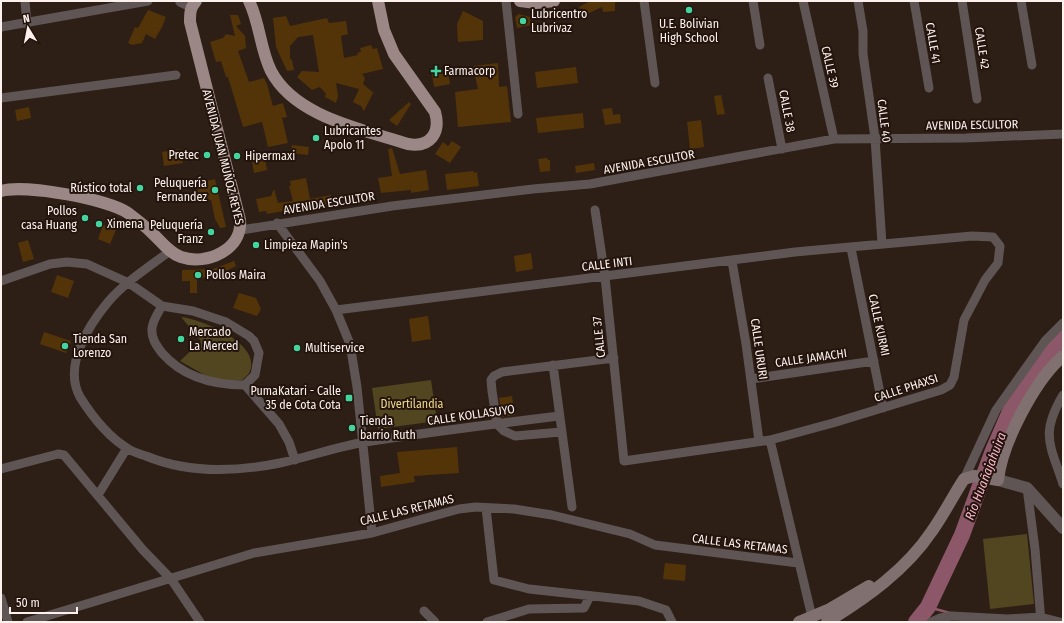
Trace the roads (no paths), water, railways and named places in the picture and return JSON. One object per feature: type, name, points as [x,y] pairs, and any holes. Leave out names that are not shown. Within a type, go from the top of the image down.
[{"type":"main road","points":[[249,1],[255,16],[271,71],[277,80],[298,101],[323,116],[408,144],[416,146],[423,144],[431,139],[436,132],[438,122],[435,112],[394,54],[384,30],[378,1]]},
{"type":"main road","points":[[520,1],[536,3],[554,1]]},
{"type":"main road","name":"AVENIDA JUAN MUÑOZ REYES","points":[[1,191],[31,190],[59,193],[109,204],[125,212],[143,224],[170,251],[182,257],[210,257],[225,251],[236,241],[241,230],[236,200],[190,22],[189,3]]},
{"type":"main road","points":[[827,622],[870,594],[900,567],[931,532],[969,478],[997,480],[1014,430],[1032,396],[1045,375],[1063,356]]},
{"type":"main road","points":[[799,622],[811,620],[900,567]]},
{"type":"street","points":[[25,1],[27,24]]},
{"type":"street","points":[[1,27],[27,24],[148,1]]},
{"type":"street","points":[[506,1],[518,114]]},
{"type":"street","points":[[644,1],[654,83]]},
{"type":"street","points":[[753,1],[760,45]]},
{"type":"street","name":"CALLE 39","points":[[804,1],[834,139]]},
{"type":"street","name":"CALLE 40","points":[[858,1],[863,31],[863,54],[875,138],[882,244]]},
{"type":"street","name":"CALLE 41","points":[[914,1],[929,88]]},
{"type":"street","name":"CALLE 42","points":[[962,1],[977,99]]},
{"type":"street","points":[[1021,1],[1032,65]]},
{"type":"street","points":[[1,98],[176,76]]},
{"type":"street","name":"CALLE 38","points":[[768,78],[782,148]]},
{"type":"street","name":"AVENIDA ESCULTOR","points":[[241,230],[277,223],[392,206],[533,189],[590,184],[658,173],[834,139],[966,138],[1063,134]]},
{"type":"street","name":"CALLE 37","points":[[595,210],[605,277],[624,461]]},
{"type":"street","points":[[277,223],[320,281],[336,310],[350,344],[355,369],[372,533]]},
{"type":"street","name":"CALLE PHAXSI","points":[[624,461],[770,440],[942,390],[950,385],[954,377],[964,320],[981,287],[998,263],[1000,246],[994,237],[986,236],[882,244]]},
{"type":"street","name":"CALLE INTI","points":[[336,310],[796,252],[882,244]]},
{"type":"street","name":"CALLE KURMI","points":[[851,248],[883,408]]},
{"type":"street","name":"CALLE KOLLASUYO","points":[[170,251],[129,283],[108,302],[95,320],[79,350],[74,366],[74,377],[77,390],[99,424],[127,448],[157,461],[204,470],[224,470],[295,460],[363,443],[559,416]]},
{"type":"street","name":"CALLE URURI","points":[[732,260],[751,379],[758,441]]},
{"type":"street","points":[[1,281],[50,264],[67,262],[87,264],[129,283],[162,306],[207,315],[234,327],[249,336],[254,341],[258,353],[255,375],[245,385]]},
{"type":"street","points":[[162,306],[154,322],[153,336],[157,346],[173,365],[213,383],[245,385],[279,424],[289,442],[295,460]]},
{"type":"street","points":[[969,478],[996,410],[1045,341],[1063,323]]},
{"type":"street","points":[[561,432],[516,436],[504,431],[497,424],[491,380],[494,376],[502,372],[614,358]]},
{"type":"street","name":"CALLE JAMACHI","points":[[751,379],[874,361]]},
{"type":"street","points":[[553,366],[572,507]]},
{"type":"street","points":[[1063,395],[1049,425],[1050,444],[1061,472],[1063,484]]},
{"type":"street","points":[[770,440],[811,620]]},
{"type":"street","points":[[98,495],[127,448]]},
{"type":"street","points":[[1,469],[58,454],[64,455],[143,550],[171,579],[200,622]]},
{"type":"street","points":[[997,480],[1027,488],[1063,528]]},
{"type":"street","points":[[1027,488],[1035,549],[1040,620]]},
{"type":"street","points":[[486,508],[494,580],[529,589],[649,603],[666,610],[672,622]]},
{"type":"street","name":"CALLE LAS RETAMAS","points":[[27,622],[254,553],[372,533],[459,509],[514,509],[552,515],[630,534],[655,545],[798,563]]},
{"type":"street","points":[[487,622],[529,610],[584,608],[590,596]]},
{"type":"street","points":[[1,598],[8,622]]},
{"type":"street","points":[[424,611],[435,622]]},
{"type":"street","points":[[931,622],[940,618],[952,616],[1060,622]]},
{"type":"waterway","name":"Río Huañajahuira","points":[[916,622],[928,607],[962,535],[992,453],[1020,388],[1041,360],[1063,337]]},
{"type":"waterway","points":[[928,607],[950,613]]},
{"type":"place","name":"U.E. Bolivian High School","points":[[689,10]]},
{"type":"place","name":"Lubricentro Lubrivaz","points":[[523,21]]},
{"type":"place","name":"Farmacorp","points":[[436,71]]},
{"type":"place","name":"Lubricantes Apolo 11","points":[[316,138]]},
{"type":"place","name":"Pretec","points":[[207,155]]},
{"type":"place","name":"Hipermaxi","points":[[237,156]]},
{"type":"place","name":"Rústico total","points":[[140,188]]},
{"type":"place","name":"Peluquería Fernandez","points":[[215,190]]},
{"type":"place","name":"Pollos casa Huang","points":[[85,218]]},
{"type":"place","name":"Ximena","points":[[99,224]]},
{"type":"place","name":"Peluquería Franz","points":[[211,232]]},
{"type":"place","name":"Limpieza Mapin's","points":[[256,245]]},
{"type":"place","name":"Pollos Maira","points":[[198,275]]},
{"type":"place","name":"Mercado La Merced","points":[[181,339]]},
{"type":"place","name":"Tienda San Lorenzo","points":[[65,346]]},
{"type":"place","name":"Multiservice","points":[[297,348]]},
{"type":"place","name":"PumaKatari - Calle 35 de Cota Cota","points":[[349,398]]},
{"type":"place","name":"Tienda barrio Ruth","points":[[352,428]]},
{"type":"park label","name":"Divertilandia","points":[[412,404]]}]
